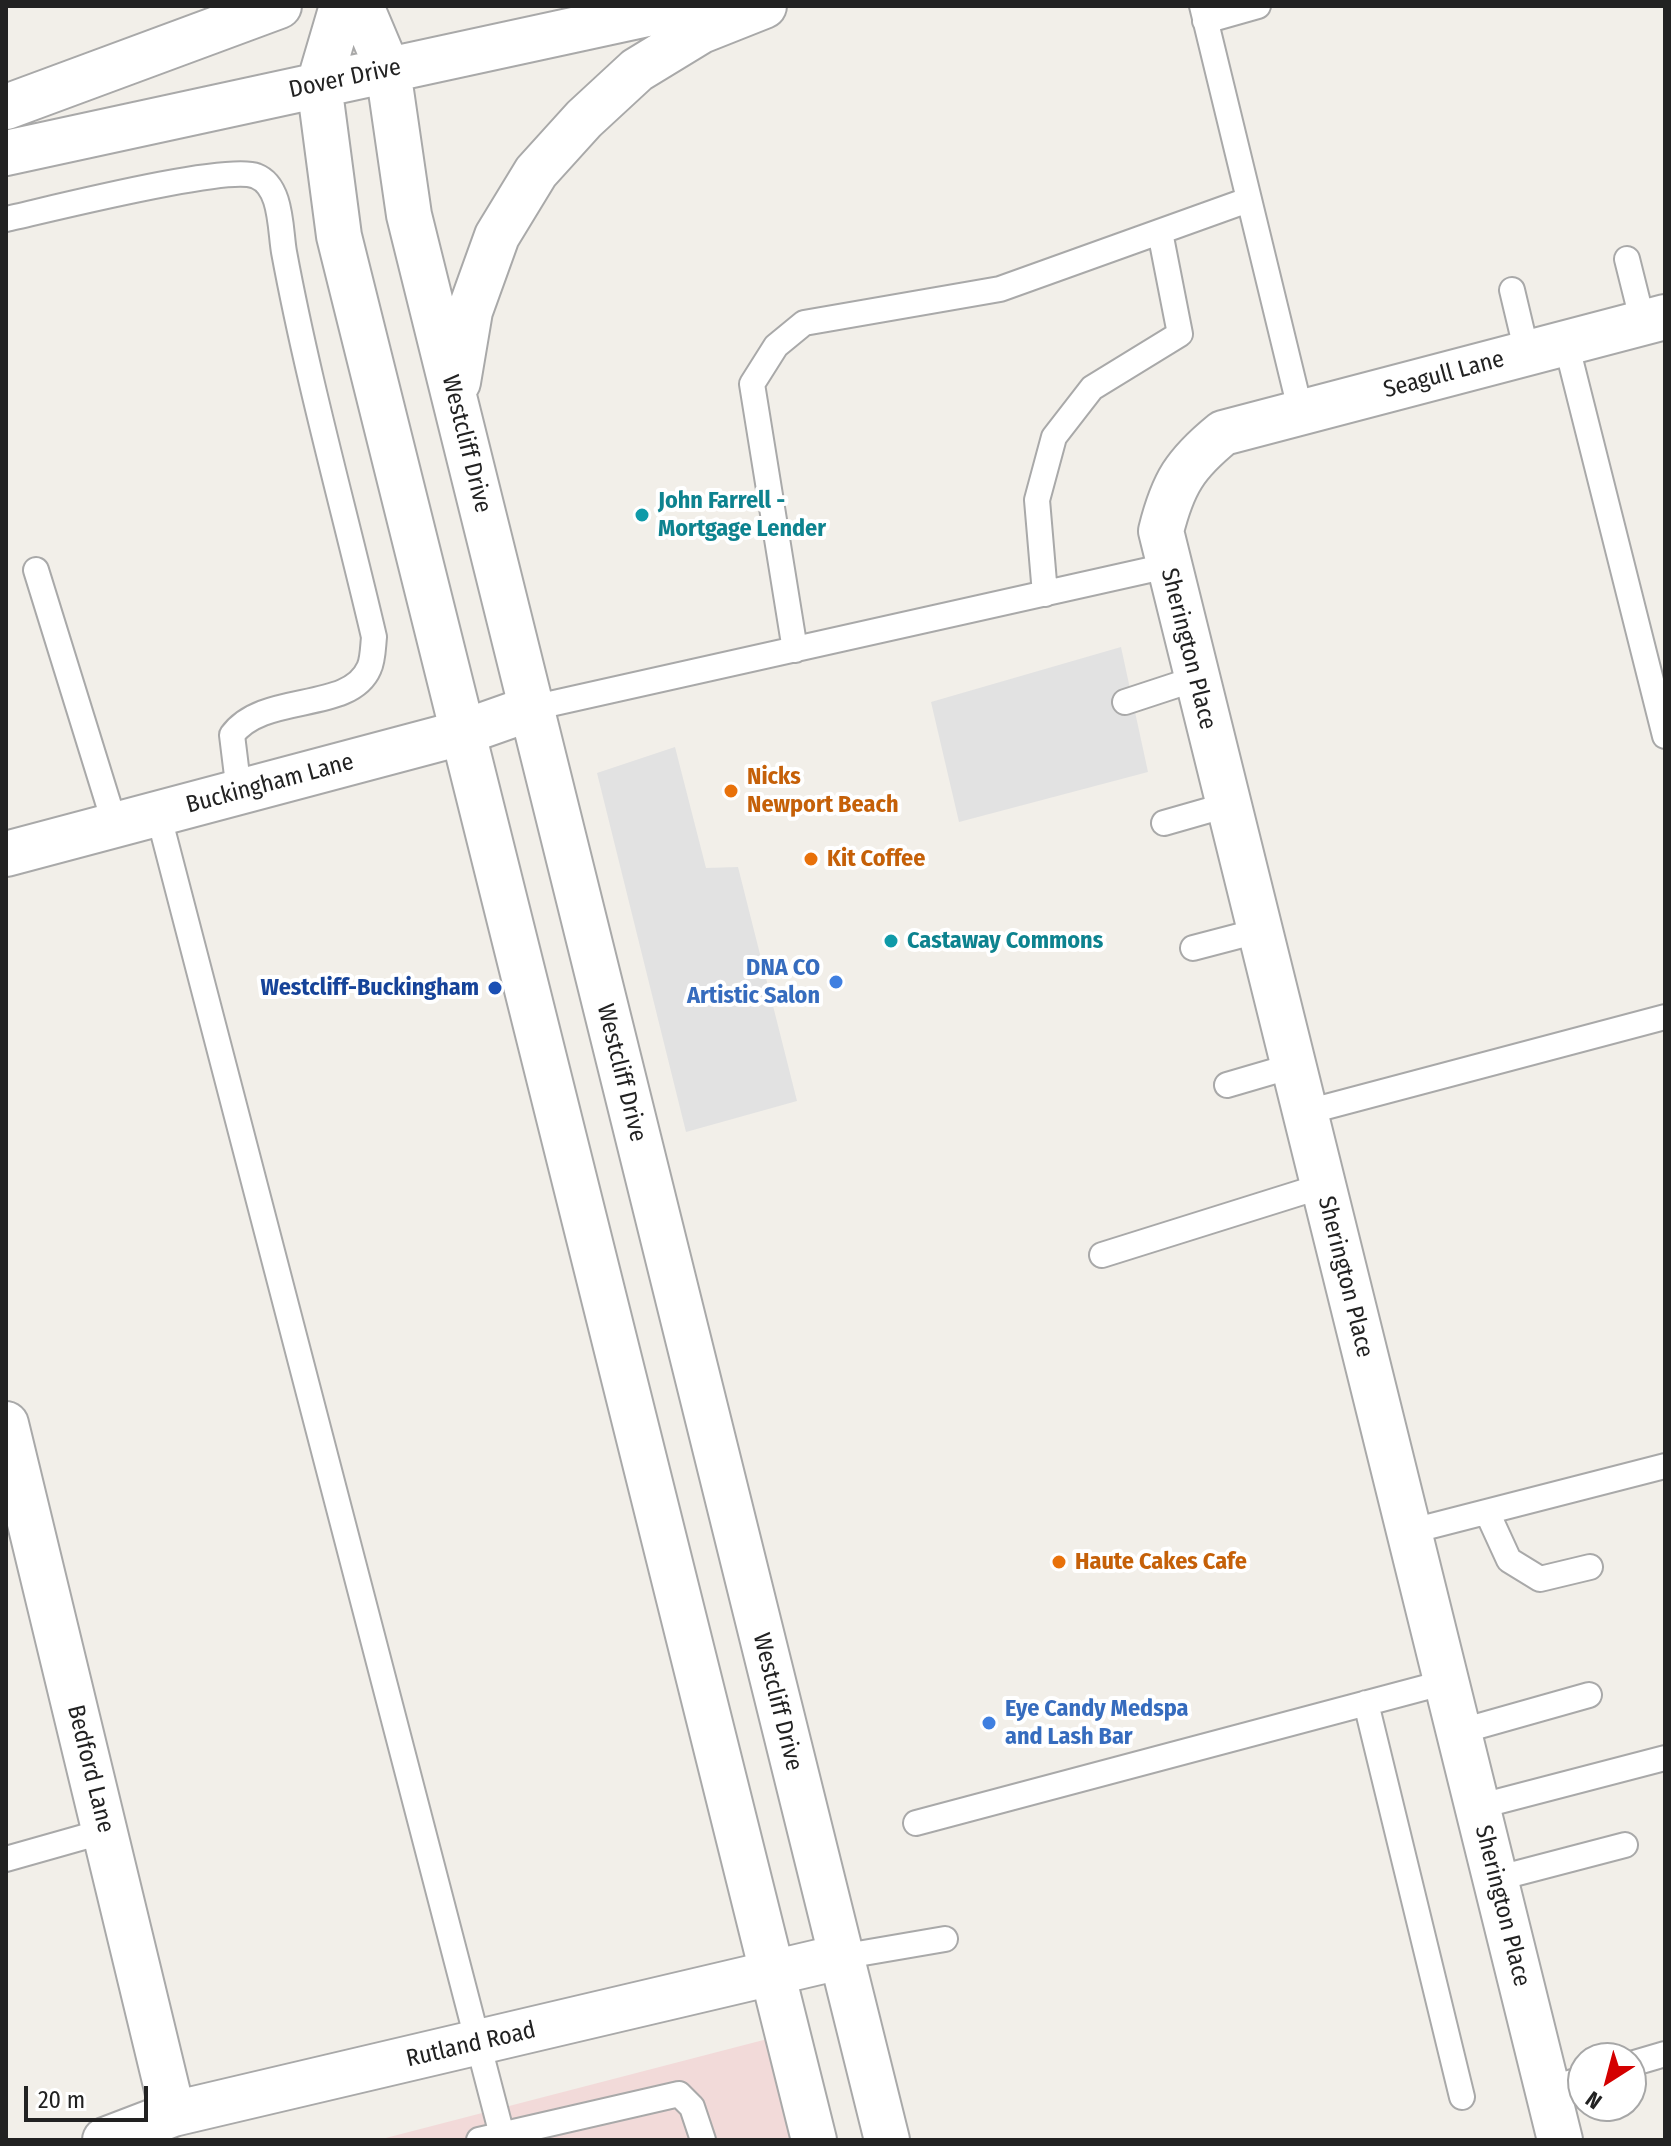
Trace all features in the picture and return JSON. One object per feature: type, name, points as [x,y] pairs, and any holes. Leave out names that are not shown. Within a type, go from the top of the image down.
[{"type":"street","points":[[6,107],[279,6]]},
{"type":"street","points":[[342,6],[319,84],[339,236],[814,2140]]},
{"type":"street","name":"Westcliff Drive","points":[[361,6],[388,70],[409,215],[887,2140]]},
{"type":"street","name":"Dover Drive","points":[[6,153],[684,6]]},
{"type":"street","points":[[455,400],[470,311],[497,236],[536,172],[584,119],[637,70],[701,31],[764,6]]},
{"type":"street","name":"Seagull Lane","points":[[1223,433],[1654,320]]},
{"type":"street","name":"Sherington Place","points":[[1223,433],[1191,459],[1170,495],[1161,531],[1167,566],[1495,1879],[1565,2084],[1560,2140]]},
{"type":"street","name":"Buckingham Lane","points":[[6,854],[461,733],[532,708]]},
{"type":"street","name":"Bedford Lane","points":[[6,1424],[173,2114]]},
{"type":"street","name":"Rutland Road","points":[[105,2140],[173,2114],[840,1957]]},
{"type":"lane","points":[[1258,6],[1204,13],[1301,413]]},
{"type":"lane","points":[[6,219],[239,173],[258,176],[273,190],[291,286],[374,637],[369,669],[355,685],[336,695],[262,711],[240,725],[232,735],[239,792]]},
{"type":"lane","points":[[795,650],[752,384],[776,346],[804,323],[1000,289],[1248,200]]},
{"type":"lane","points":[[1045,594],[1037,500],[1054,437],[1092,388],[1180,334],[1160,232]]},
{"type":"lane","points":[[1627,259],[1654,320]]},
{"type":"lane","points":[[1512,290],[1546,348],[1665,736]]},
{"type":"lane","points":[[532,708],[1167,566]]},
{"type":"lane","points":[[36,570],[115,825]]},
{"type":"lane","points":[[1125,702],[1195,679]]},
{"type":"lane","points":[[1164,823],[1227,805]]},
{"type":"lane","points":[[158,813],[479,2043],[491,2137],[664,2097],[684,2096],[697,2117],[703,2140]]},
{"type":"lane","points":[[1193,948],[1258,931]]},
{"type":"lane","points":[[1303,1113],[1665,1017]]},
{"type":"lane","points":[[1227,1085],[1292,1066]]},
{"type":"lane","points":[[1102,1255],[1322,1186]]},
{"type":"lane","points":[[1408,1532],[1665,1466]]},
{"type":"lane","points":[[1487,1512],[1509,1560],[1540,1579],[1590,1567]]},
{"type":"lane","points":[[916,1823],[1446,1682]]},
{"type":"lane","points":[[1458,1732],[1589,1695]]},
{"type":"lane","points":[[1366,1703],[1462,2097]]},
{"type":"lane","points":[[1477,1807],[1665,1758]]},
{"type":"lane","points":[[6,1859],[105,1831]]},
{"type":"lane","points":[[1495,1879],[1625,1845]]},
{"type":"lane","points":[[840,1957],[945,1939]]},
{"type":"shaded area","points":[[1121,647],[1148,772],[959,822],[931,702]]},
{"type":"shaded area","points":[[675,747],[706,868],[738,867],[797,1101],[686,1132],[597,773]]},
{"type":"shaded area","points":[[779,2036],[801,2140],[378,2140]]},
{"type":"place","name":"John Farrell - Mortgage Lender","points":[[642,515]]},
{"type":"place","name":"Nicks Newport Beach","points":[[731,791]]},
{"type":"place","name":"Kit Coffee","points":[[811,859]]},
{"type":"place","name":"Castaway Commons","points":[[891,941]]},
{"type":"place","name":"DNA CO Artistic Salon","points":[[836,982]]},
{"type":"place","name":"Westcliff-Buckingham","points":[[495,988]]},
{"type":"place","name":"Haute Cakes Cafe","points":[[1059,1562]]},
{"type":"place","name":"Eye Candy Medspa and Lash Bar","points":[[989,1723]]}]
